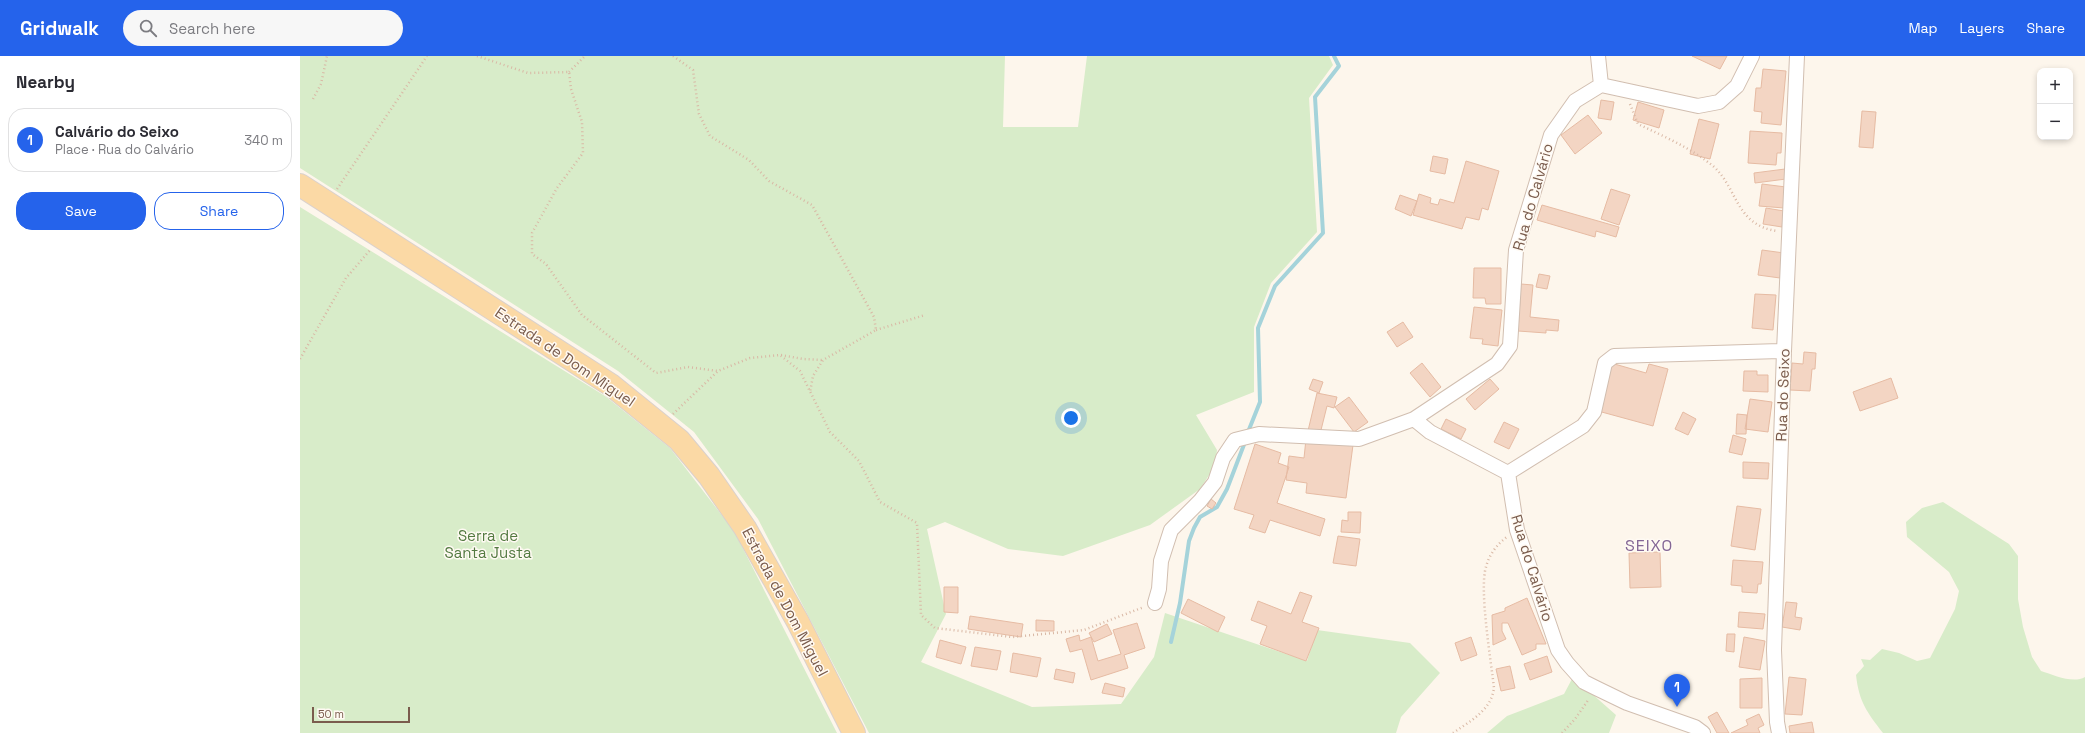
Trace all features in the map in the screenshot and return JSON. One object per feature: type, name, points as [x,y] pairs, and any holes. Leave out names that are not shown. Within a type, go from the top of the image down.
[{"type":"main road","name":"Estrada de Dom Miguel","points":[[300,185],[611,385],[679,440],[709,476],[746,528],[798,622],[854,733]]},
{"type":"street","points":[[1598,56],[1601,85],[1698,106],[1718,102],[1737,86],[1752,56]]},
{"type":"street","name":"Rua do Seixo","points":[[1779,733],[1777,722],[1774,650],[1784,351],[1797,56]]},
{"type":"street","name":"Rua do Calvário","points":[[1155,603],[1159,589],[1161,561],[1171,530],[1200,501],[1215,482],[1223,458],[1236,440],[1259,434],[1359,439],[1414,420],[1497,364],[1510,346],[1516,250],[1551,135],[1575,100],[1601,85]]},
{"type":"street","points":[[1414,420],[1430,432],[1508,473],[1583,426],[1594,412],[1605,364],[1614,356],[1784,351]]},
{"type":"street","name":"Rua do Calvário","points":[[1508,473],[1517,530],[1558,650],[1567,663],[1584,682],[1627,703],[1695,727],[1702,733]]},
{"type":"path","points":[[313,98],[321,84],[327,56]]},
{"type":"path","points":[[328,203],[427,56]]},
{"type":"path","points":[[477,56],[528,73],[569,72],[586,56]]},
{"type":"path","points":[[673,56],[693,70],[699,114],[710,136],[749,160],[768,181],[812,205],[874,317],[876,330]]},
{"type":"path","points":[[569,72],[571,89],[582,122],[584,153],[557,188],[532,233],[532,254],[546,264],[582,315],[656,373],[688,366],[718,371]]},
{"type":"path","points":[[1625,90],[1638,124],[1682,146],[1713,167],[1742,211],[1764,229],[1789,233]]},
{"type":"path","points":[[300,359],[346,278],[366,253],[385,239]]},
{"type":"path","points":[[810,392],[814,376],[823,360],[876,330],[925,315]]},
{"type":"path","points":[[661,425],[718,371],[750,358],[780,355],[803,359],[823,360]]},
{"type":"path","points":[[780,355],[800,371],[830,432],[859,462],[880,502],[917,523],[920,615],[935,628],[1012,636],[1084,630],[1155,603]]},
{"type":"path","points":[[1453,733],[1488,707],[1493,697],[1494,688],[1484,585],[1486,567],[1501,542],[1517,530]]},
{"type":"path","points":[[1562,733],[1575,719],[1596,688]]},
{"type":"green space","points":[[300,56],[1005,56],[1003,127],[1078,127],[1087,56],[1329,56],[1333,65],[1309,98],[1317,232],[1271,283],[1254,327],[1254,392],[1196,415],[1217,450],[1215,466],[1200,489],[1150,525],[1063,556],[1008,549],[945,522],[927,529],[946,614],[921,662],[1032,707],[1121,704],[1154,657],[1165,613],[1307,661],[1317,630],[1410,643],[1440,673],[1401,717],[1396,733],[869,733],[758,519],[694,432],[618,371],[300,168]]},
{"type":"green space","name":"Serra de Santa Justa","points":[[300,207],[605,396],[670,448],[734,531],[837,733],[300,733]]},
{"type":"green space","points":[[1943,502],[2009,544],[2018,556],[2018,599],[2023,627],[2032,657],[2041,671],[2057,677],[2075,680],[2085,677],[2085,733],[1883,733],[1868,713],[1857,684],[1856,675],[1864,666],[1861,659],[1870,660],[1882,649],[1899,653],[1917,661],[1930,658],[1955,609],[1959,591],[1949,572],[1907,537],[1906,522],[1922,508]]},
{"type":"green space","points":[[1573,677],[1616,715],[1609,733],[1487,733],[1507,716],[1564,694]]},
{"type":"building","points":[[1692,56],[1727,56],[1720,69]]},
{"type":"building","points":[[1763,69],[1786,71],[1781,125],[1761,123],[1762,112],[1754,111],[1756,88],[1761,88]]},
{"type":"building","points":[[1601,100],[1614,102],[1611,120],[1598,118]]},
{"type":"building","points":[[1638,102],[1664,110],[1659,128],[1633,120]]},
{"type":"building","points":[[1862,111],[1876,112],[1873,148],[1859,147]]},
{"type":"building","points":[[1588,115],[1602,133],[1575,154],[1561,135]]},
{"type":"building","points":[[1699,119],[1719,124],[1710,159],[1690,154]]},
{"type":"building","points":[[1750,131],[1782,133],[1781,153],[1777,153],[1776,165],[1748,163]]},
{"type":"building","points":[[1433,156],[1448,159],[1445,174],[1430,171]]},
{"type":"building","points":[[1466,161],[1499,171],[1488,210],[1482,208],[1479,220],[1466,217],[1462,229],[1413,215],[1419,194],[1431,198],[1430,203],[1438,205],[1440,199],[1454,203]]},
{"type":"building","points":[[1785,169],[1786,179],[1755,183],[1754,173]]},
{"type":"building","points":[[1762,184],[1786,187],[1784,208],[1759,206]]},
{"type":"building","points":[[1611,189],[1630,195],[1619,225],[1601,219]]},
{"type":"building","points":[[1400,195],[1417,201],[1411,216],[1395,209]]},
{"type":"building","points":[[1542,205],[1619,227],[1616,237],[1596,231],[1595,237],[1537,220]]},
{"type":"building","points":[[1766,208],[1784,211],[1782,227],[1763,224]]},
{"type":"building","points":[[1762,250],[1784,253],[1780,278],[1758,275]]},
{"type":"building","points":[[1474,268],[1501,268],[1501,304],[1486,304],[1485,298],[1473,298]]},
{"type":"building","points":[[1539,274],[1550,276],[1547,289],[1536,287]]},
{"type":"building","points":[[1521,284],[1533,285],[1530,317],[1559,320],[1558,331],[1546,330],[1546,333],[1518,331]]},
{"type":"building","points":[[1755,294],[1776,295],[1773,330],[1752,328]]},
{"type":"building","points":[[1474,307],[1502,310],[1498,346],[1482,344],[1483,339],[1470,338]]},
{"type":"building","points":[[1403,322],[1413,337],[1397,347],[1387,332]]},
{"type":"building","points":[[1804,352],[1816,353],[1815,369],[1812,369],[1810,391],[1790,390],[1792,363],[1803,364]]},
{"type":"building","points":[[1422,363],[1441,387],[1430,397],[1410,373]]},
{"type":"building","points":[[1611,363],[1646,373],[1649,364],[1668,369],[1653,426],[1598,411]]},
{"type":"building","points":[[1744,371],[1757,371],[1757,375],[1768,375],[1768,392],[1743,391]]},
{"type":"building","points":[[1891,378],[1898,398],[1860,411],[1853,392]]},
{"type":"building","points":[[1313,379],[1323,382],[1319,393],[1309,389]]},
{"type":"building","points":[[1490,379],[1499,389],[1475,410],[1466,399]]},
{"type":"building","points":[[1317,393],[1337,397],[1334,408],[1327,406],[1319,438],[1307,435]]},
{"type":"building","points":[[1349,397],[1368,422],[1354,432],[1335,407]]},
{"type":"building","points":[[1750,399],[1772,402],[1768,432],[1745,429]]},
{"type":"building","points":[[1683,412],[1696,419],[1688,435],[1675,429]]},
{"type":"building","points":[[1737,414],[1747,415],[1746,434],[1736,434]]},
{"type":"building","points":[[1446,419],[1466,429],[1461,439],[1441,429]]},
{"type":"building","points":[[1504,422],[1519,429],[1509,449],[1494,442]]},
{"type":"building","points":[[1733,435],[1746,439],[1742,455],[1729,452]]},
{"type":"building","points":[[1306,439],[1353,445],[1346,498],[1306,493],[1307,483],[1286,480],[1289,456],[1304,458]]},
{"type":"building","points":[[1255,444],[1281,453],[1278,463],[1289,467],[1277,503],[1325,519],[1320,536],[1270,520],[1265,533],[1249,528],[1254,515],[1234,509]]},
{"type":"building","points":[[1743,462],[1769,463],[1768,479],[1743,478]]},
{"type":"building","points":[[1211,499],[1216,503],[1212,509],[1207,506]]},
{"type":"building","points":[[1737,506],[1761,509],[1755,550],[1731,546]]},
{"type":"building","points":[[1348,512],[1361,512],[1360,533],[1341,532],[1342,520],[1348,521]]},
{"type":"building","points":[[1338,536],[1360,539],[1356,566],[1333,563]]},
{"type":"building","points":[[1660,552],[1661,587],[1630,588],[1629,553]]},
{"type":"building","points":[[1733,560],[1763,562],[1761,584],[1758,584],[1757,593],[1742,592],[1742,586],[1731,585]]},
{"type":"building","points":[[944,587],[958,587],[958,613],[944,612]]},
{"type":"building","points":[[1300,592],[1312,596],[1302,622],[1319,628],[1306,661],[1260,644],[1267,626],[1251,620],[1258,601],[1291,614]]},
{"type":"building","points":[[1527,598],[1546,644],[1536,644],[1536,649],[1522,655],[1508,623],[1502,623],[1502,631],[1506,639],[1493,645],[1492,615],[1505,611],[1505,608]]},
{"type":"building","points":[[1188,599],[1225,617],[1218,632],[1181,613]]},
{"type":"building","points":[[1786,602],[1797,603],[1795,617],[1802,618],[1800,630],[1782,627]]},
{"type":"building","points":[[1739,612],[1765,614],[1763,629],[1738,627]]},
{"type":"building","points":[[970,616],[1023,624],[1021,637],[968,629]]},
{"type":"building","points":[[1036,620],[1054,621],[1054,631],[1036,631]]},
{"type":"building","points":[[1137,623],[1145,648],[1124,655],[1128,668],[1091,680],[1082,649],[1070,652],[1066,639],[1079,635],[1080,641],[1091,637],[1098,661],[1121,654],[1113,630]]},
{"type":"building","points":[[1107,624],[1112,634],[1094,642],[1089,633]]},
{"type":"building","points":[[1727,634],[1735,634],[1734,652],[1726,651]]},
{"type":"building","points":[[1471,637],[1477,655],[1461,661],[1455,643]]},
{"type":"building","points":[[1744,637],[1765,641],[1760,670],[1739,667]]},
{"type":"building","points":[[940,640],[966,647],[961,664],[936,657]]},
{"type":"building","points":[[975,647],[1001,651],[997,670],[971,666]]},
{"type":"building","points":[[1013,653],[1041,658],[1037,677],[1010,672]]},
{"type":"building","points":[[1547,656],[1552,672],[1530,680],[1524,664]]},
{"type":"building","points":[[1510,666],[1515,688],[1501,691],[1496,669]]},
{"type":"building","points":[[1056,669],[1075,673],[1073,683],[1054,679]]},
{"type":"building","points":[[1789,677],[1806,679],[1802,715],[1785,714]]},
{"type":"building","points":[[1762,678],[1762,708],[1740,708],[1740,679]]},
{"type":"building","points":[[1105,683],[1125,688],[1123,697],[1102,693]]},
{"type":"building","points":[[1717,712],[1729,733],[1717,733],[1708,717]]},
{"type":"building","points":[[1759,714],[1764,725],[1758,728],[1760,733],[1731,733],[1748,725],[1746,720]]},
{"type":"building","points":[[1812,722],[1814,733],[1790,733],[1789,726]]},
{"type":"waterway","points":[[1248,432],[1260,402],[1258,328],[1275,286],[1323,233],[1315,97],[1339,66],[1334,56]]},
{"type":"waterway","points":[[1171,642],[1180,603],[1189,541],[1200,517],[1217,507],[1227,489],[1245,442]]},
{"type":"place","name":"Calvário do Seixo","points":[[1677,707]]},
{"type":"district","name":"SEIXO","points":[[1649,545]]}]
